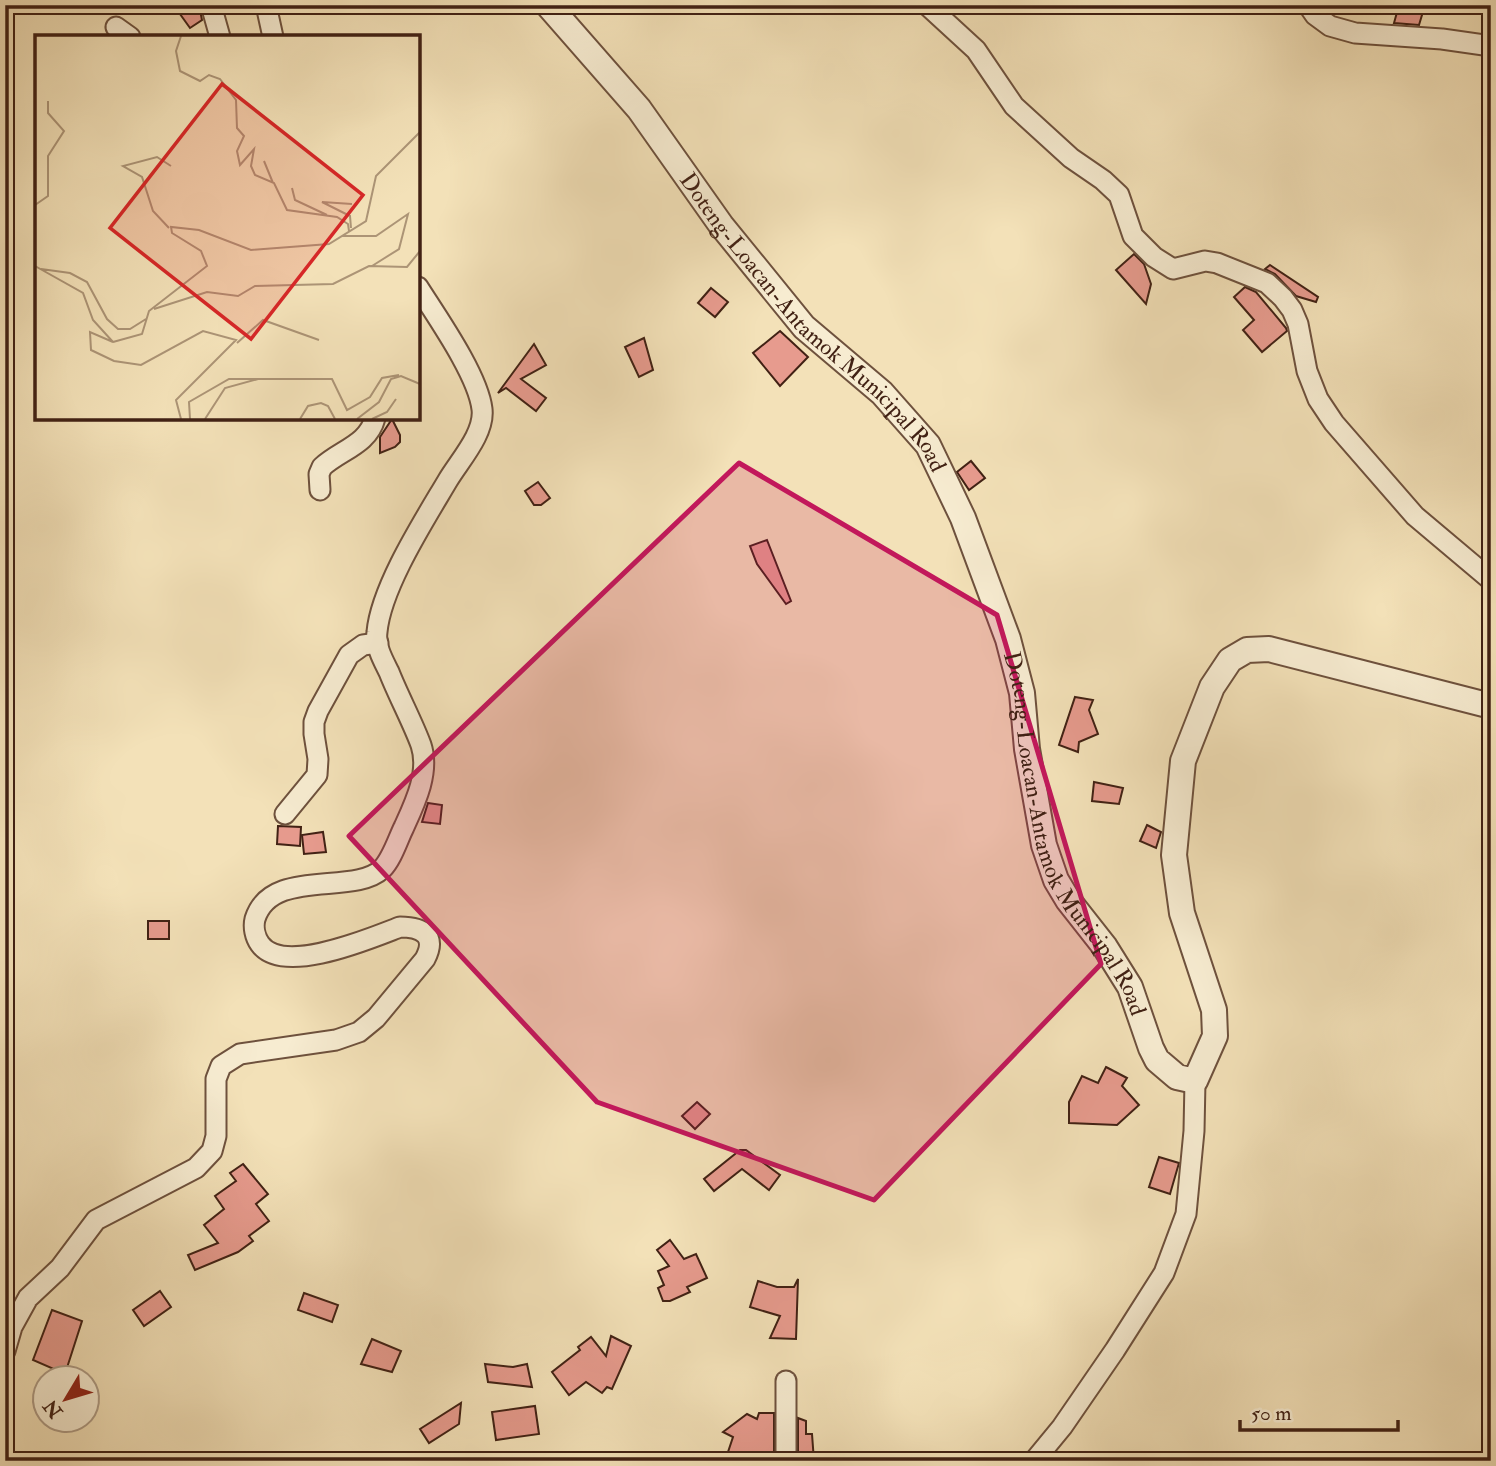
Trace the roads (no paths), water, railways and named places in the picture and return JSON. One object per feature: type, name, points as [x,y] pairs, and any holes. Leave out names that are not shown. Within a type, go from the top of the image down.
[{"type":"street","points":[[211,5],[219,35]]},
{"type":"street","points":[[266,5],[273,35]]},
{"type":"street","name":"Doteng-Loacan-Antamok Municipal Road","points":[[548,5],[639,109],[721,225],[804,327],[882,393],[928,445],[963,518],[1008,639],[1021,693],[1027,749],[1044,845],[1056,880],[1068,900],[1105,947],[1130,987],[1157,1060],[1177,1077],[1195,1081]]},
{"type":"street","points":[[926,5],[976,50],[1014,106],[1071,158],[1103,180],[1119,195],[1133,236],[1154,257],[1173,269],[1205,261],[1217,263],[1267,283],[1283,298],[1298,324],[1318,399],[1334,423],[1415,516],[1491,580]]},
{"type":"street","points":[[1308,5],[1315,15],[1330,26],[1355,33],[1442,39],[1491,46]]},
{"type":"street","points":[[5,1351],[12,1327],[28,1298],[43,1280],[60,1268],[96,1220],[196,1168],[212,1151],[216,1136],[216,1079],[221,1066],[240,1055],[336,1040],[359,1032],[376,1018],[425,960],[430,949],[429,939],[422,931],[412,927],[400,927],[323,954],[283,956],[271,953],[261,945],[255,934],[254,923],[261,906],[276,895],[303,885],[366,877],[382,869],[418,796],[422,747],[380,653],[376,635],[381,611],[411,542],[477,434],[482,411],[477,389],[420,290]]},
{"type":"street","points":[[320,490],[321,467],[362,441],[372,429],[374,420]]},
{"type":"street","points":[[285,814],[317,775],[314,722],[349,655],[363,645],[378,643]]},
{"type":"street","points":[[1034,1461],[1093,1383],[1164,1273],[1186,1214],[1194,1131],[1195,1081],[1214,1036],[1214,1010],[1182,914],[1174,855],[1183,761],[1212,687],[1230,660],[1247,650],[1269,649],[1491,706]]},
{"type":"street","points":[[786,1381],[786,1461]]}]
